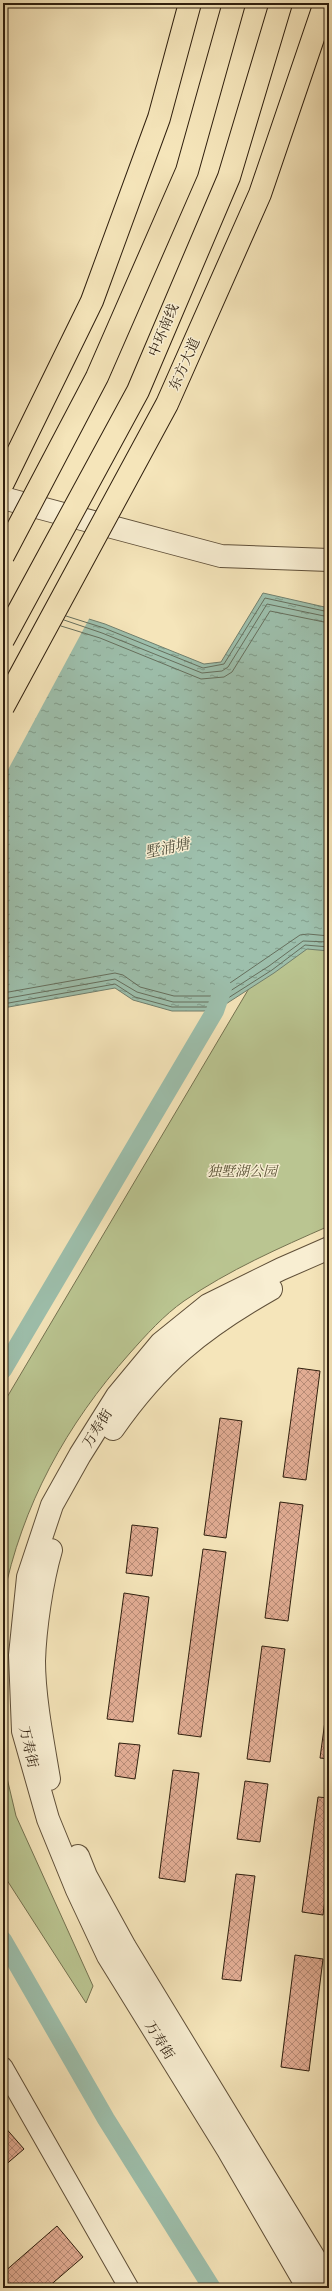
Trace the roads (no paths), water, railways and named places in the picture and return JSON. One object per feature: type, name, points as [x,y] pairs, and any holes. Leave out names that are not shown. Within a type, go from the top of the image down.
[{"type":"main road","points":[[3,483],[92,301],[159,118],[190,3]]},
{"type":"main road","points":[[3,556],[97,377],[187,171],[234,3]]},
{"type":"main road","name":"中环南线","points":[[3,640],[138,391],[229,177],[281,3]]},
{"type":"main road","name":"东方大道","points":[[3,707],[170,397],[260,194],[325,3]]},
{"type":"street","points":[[3,498],[221,556],[329,560]]},
{"type":"street","name":"万寿街","points":[[308,2288],[228,2150],[108,1956],[77,1890],[48,1819],[23,1731],[20,1655],[28,1577],[52,1505],[80,1455],[117,1396],[162,1343],[208,1305],[280,1268],[329,1248]]},
{"type":"street","name":"万寿街","points":[[329,1263],[286,1281],[228,1314],[169,1360],[128,1407],[91,1460],[64,1507],[44,1574],[34,1661],[41,1729],[52,1793],[86,1876],[126,1946],[329,2282]]},
{"type":"street","points":[[3,2067],[129,2288]]},
{"type":"water","name":"墅浦塘","points":[[263,593],[329,608],[329,951],[307,949],[274,973],[215,1011],[172,1011],[133,1000],[115,988],[3,1008],[3,658],[57,609],[105,624],[204,664],[221,662]]},
{"type":"waterway","points":[[3,1370],[215,1011],[223,988]]},
{"type":"waterway","points":[[3,1940],[106,2119],[212,2288]]},
{"type":"park label","name":"独墅湖公园","points":[[242,1171]]}]
